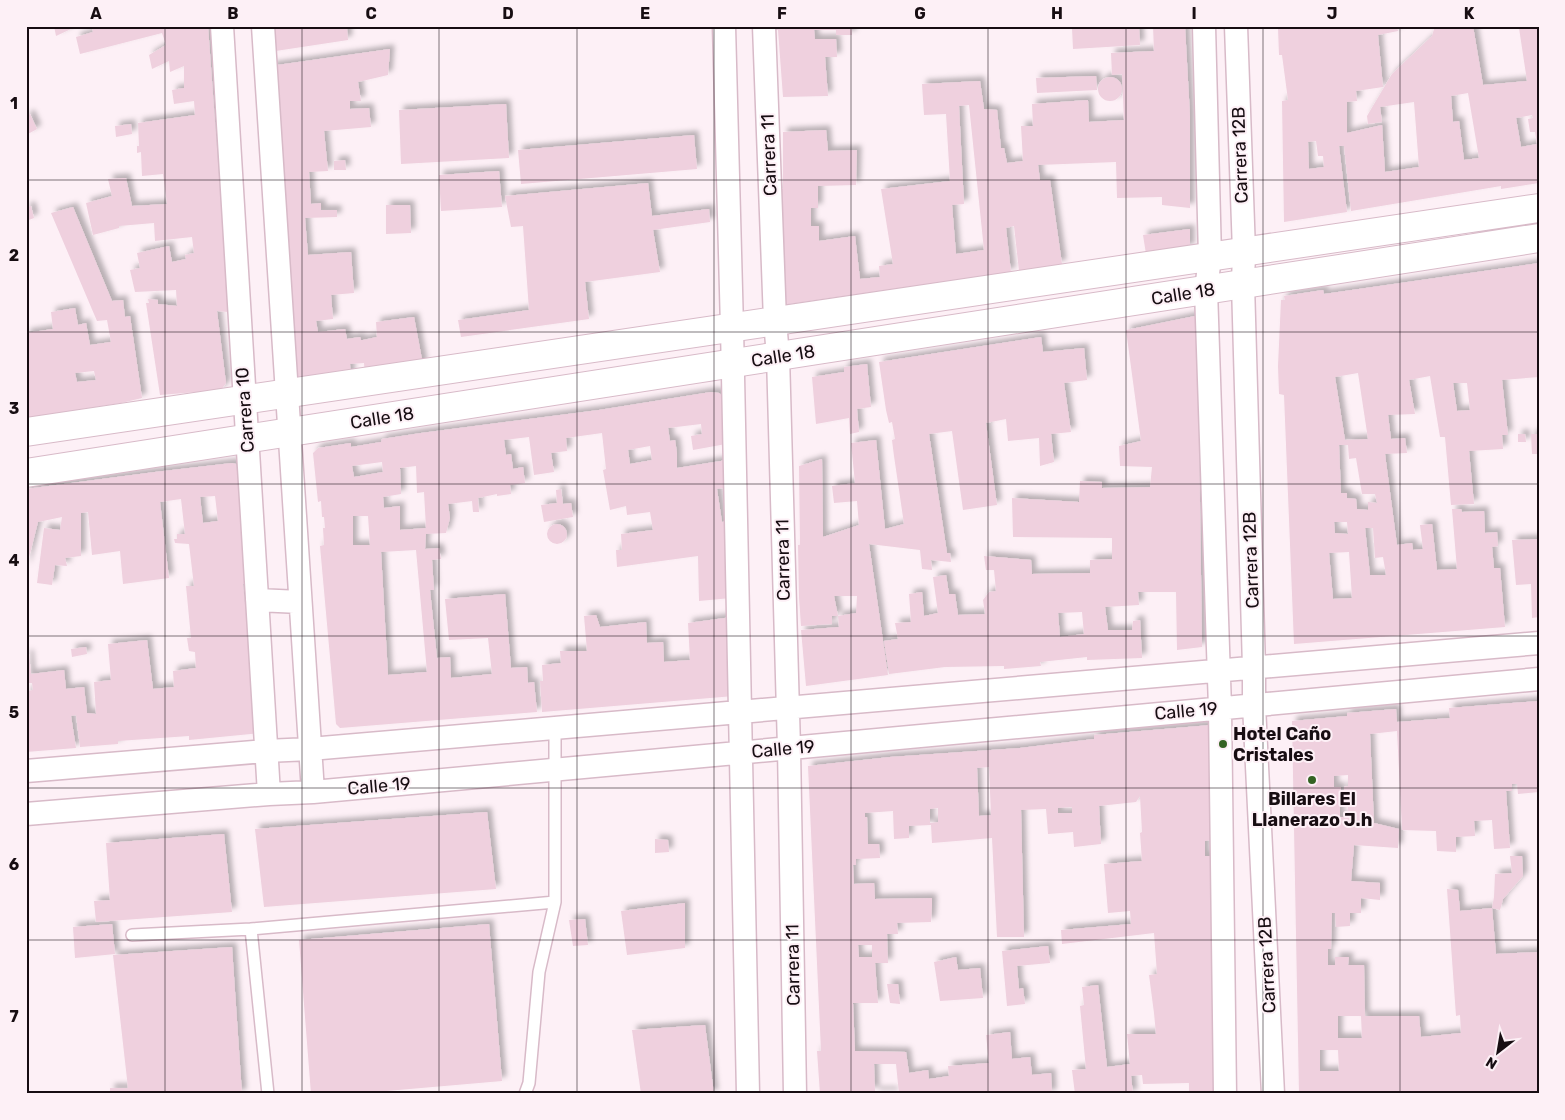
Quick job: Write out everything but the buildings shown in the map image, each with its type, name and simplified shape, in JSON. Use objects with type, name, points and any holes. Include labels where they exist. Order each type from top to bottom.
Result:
[{"type":"street","name":"Carrera 10","points":[[222,26],[269,794]]},
{"type":"street","points":[[263,26],[313,792]]},
{"type":"street","points":[[724,26],[748,1094]]},
{"type":"street","name":"Carrera 11","points":[[764,26],[775,321],[778,356],[789,748],[795,1094]]},
{"type":"street","name":"Carrera 12B","points":[[1204,26],[1210,257],[1206,290],[1220,708],[1225,1094]]},
{"type":"street","name":"Carrera 12B","points":[[1236,26],[1244,252],[1243,284],[1254,705],[1273,1094]]},
{"type":"street","name":"Calle 18","points":[[26,432],[1539,208]]},
{"type":"street","name":"Calle 18","points":[[26,473],[1539,238]]},
{"type":"street","points":[[257,600],[300,602]]},
{"type":"street","points":[[26,771],[310,749],[1539,643]]},
{"type":"street","points":[[1429,653],[1438,688]]},
{"type":"street","name":"Calle 19","points":[[26,814],[313,792],[1539,679]]},
{"type":"street","points":[[1095,682],[1103,719]]},
{"type":"lane","points":[[526,1094],[529,1083],[539,972],[555,902],[555,728]]},
{"type":"lane","points":[[132,935],[251,929],[555,902]]},
{"type":"lane","points":[[251,929],[268,1094]]},
{"type":"place","name":"Hotel Caño Cristales","points":[[1223,744]]},
{"type":"place","name":"Billares El Llanerazo J.h","points":[[1312,780]]}]
